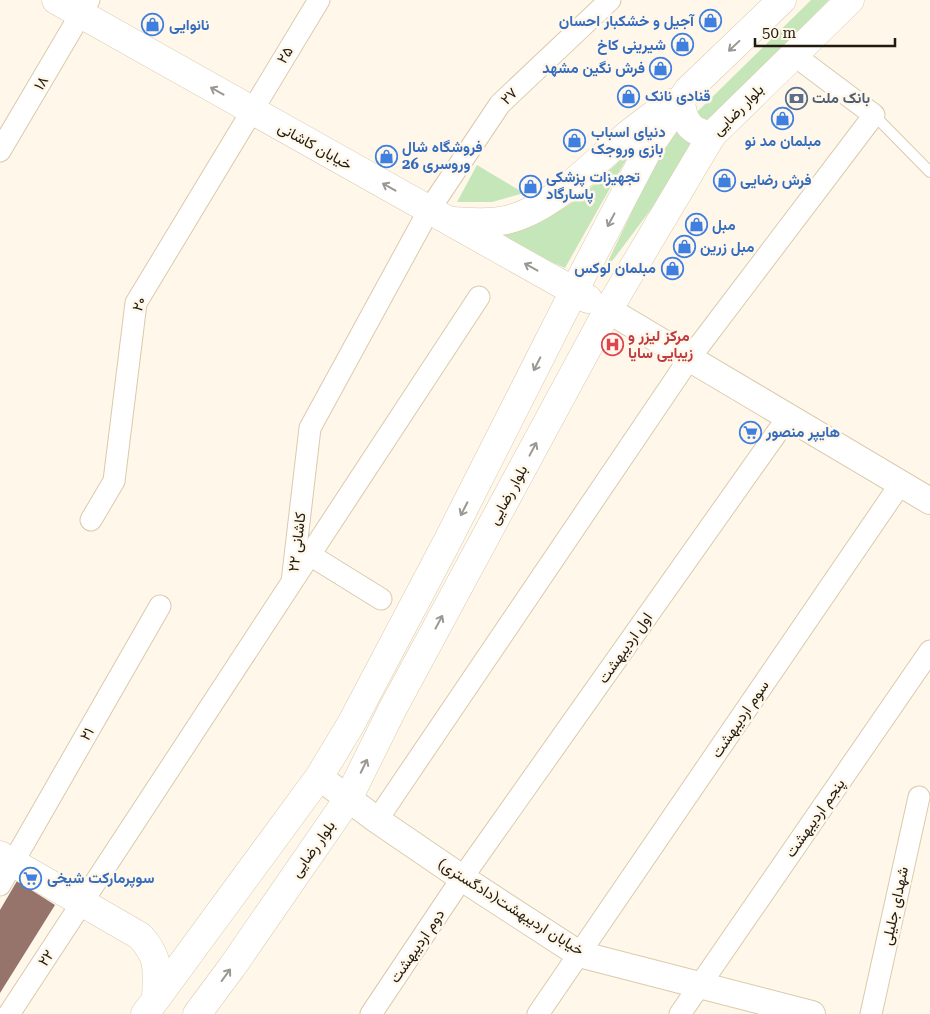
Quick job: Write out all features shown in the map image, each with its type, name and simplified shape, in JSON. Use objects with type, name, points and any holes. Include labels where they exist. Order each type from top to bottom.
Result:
[{"type":"main road","name":"خیابان کاشانی","points":[[56,0],[85,7],[252,110],[608,310]]},
{"type":"main road","name":"بلوار رضایی","points":[[197,1014],[232,967],[348,799],[392,710],[608,310],[712,135],[850,0]]},
{"type":"main road","points":[[150,1006],[319,777],[351,724],[448,540],[651,144],[684,96],[777,2]]},
{"type":"main road","points":[[439,215],[485,223],[508,219],[525,213],[562,191],[626,136],[684,96]]},
{"type":"main road","points":[[684,96],[684,117],[690,127],[697,132],[712,135]]},
{"type":"main road","points":[[4,868],[82,902],[140,936],[151,947],[157,963],[150,1006]]},
{"type":"street","name":"۲۵","points":[[252,110],[319,0]]},
{"type":"street","name":"۲۷","points":[[439,215],[500,104],[610,0]]},
{"type":"street","name":"۱۸","points":[[0,151],[85,7]]},
{"type":"street","points":[[377,820],[689,359],[874,115],[794,55]]},
{"type":"street","name":"۲۰","points":[[91,520],[114,481],[136,303],[252,110]]},
{"type":"street","name":"کاشانی ۲۲","points":[[82,902],[292,582],[310,428],[439,215]]},
{"type":"street","points":[[292,582],[479,297]]},
{"type":"street","points":[[608,310],[930,500]]},
{"type":"street","name":"اول اردیبهشت","points":[[462,878],[788,417]]},
{"type":"street","name":"سوم اردیبهشت","points":[[538,1014],[901,484]]},
{"type":"street","points":[[310,554],[381,599]]},
{"type":"street","name":"۲۱","points":[[4,868],[160,606]]},
{"type":"street","name":"پنجم اردیبهشت","points":[[680,1014],[930,651]]},
{"type":"street","name":"خیابان اردیبهشت(دادگستری)","points":[[319,777],[377,820],[462,878],[579,954],[812,1014]]},
{"type":"street","name":"شهدای جلیلی","points":[[872,1014],[919,797]]},
{"type":"street","name":"دوم اردیبهشت","points":[[371,1014],[462,878]]},
{"type":"street","name":"۲۲","points":[[9,1014],[82,902]]},
{"type":"lane","points":[[874,115],[930,172]]},
{"type":"green space","points":[[811,0],[829,0],[704,124],[695,114]]},
{"type":"green space","points":[[672,128],[684,139],[699,145],[601,276]]},
{"type":"green space","points":[[631,151],[565,268],[486,233],[529,225],[549,217],[574,201]]},
{"type":"green space","points":[[477,165],[524,193],[492,202],[457,202]]},
{"type":"building","points":[[17,881],[55,905],[0,993],[0,910]]},
{"type":"place","name":"آجیل و خشکبار احسان","points":[[710,21]]},
{"type":"place","name":"نانوایی","points":[[153,25]]},
{"type":"place","name":"شیرینی کاخ","points":[[682,45]]},
{"type":"place","name":"فرش نگین مشهد","points":[[661,68]]},
{"type":"place","name":"قنادی نانک","points":[[629,96]]},
{"type":"place","name":"بانک ملت","points":[[796,98]]},
{"type":"place","name":"مبلمان مد نو","points":[[783,118]]},
{"type":"place","name":"دنیای اسباب بازی وروجک","points":[[575,141]]},
{"type":"place","name":"فروشگاه شال وروسری 26","points":[[386,156]]},
{"type":"place","name":"فرش رضایی","points":[[724,180]]},
{"type":"place","name":"تجهیزات پزشکی پاسارگاد","points":[[530,186]]},
{"type":"place","name":"مبل","points":[[696,225]]},
{"type":"place","name":"مبل زرین","points":[[684,247]]},
{"type":"place","name":"مبلمان لوکس","points":[[672,268]]},
{"type":"place","name":"مرکز لیزر و زیبایی سایا","points":[[612,345]]},
{"type":"place","name":"هایپر منصور","points":[[750,432]]},
{"type":"place","name":"سوپرمارکت شیخی","points":[[31,878]]}]
